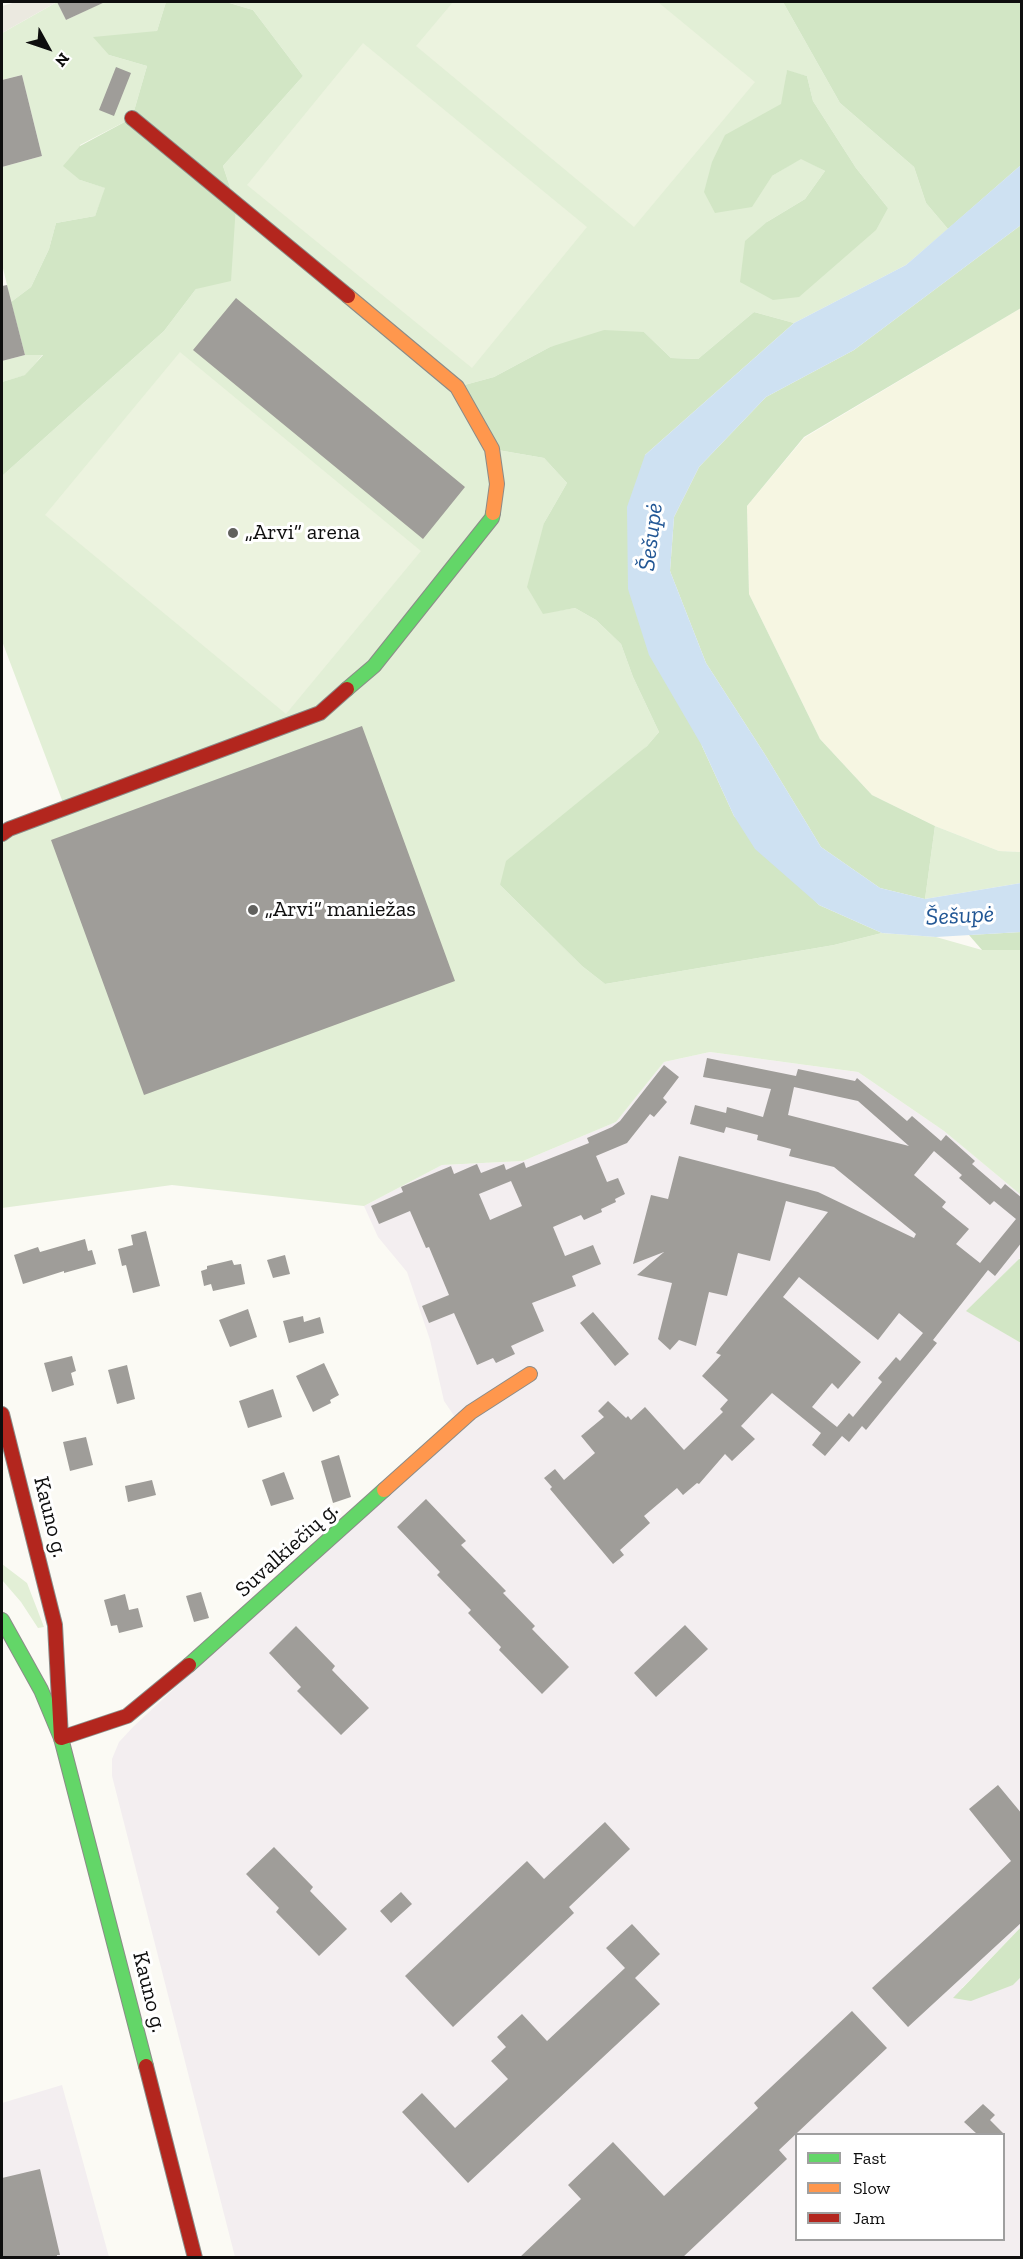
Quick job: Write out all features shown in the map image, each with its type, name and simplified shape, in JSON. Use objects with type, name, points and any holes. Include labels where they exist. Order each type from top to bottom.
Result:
[{"type":"street","points":[[2,834],[9,829],[320,713],[374,666],[492,518],[496,484],[492,449],[457,387],[132,118]]},
{"type":"street","name":"Suvalkiečių g.","points":[[61,1738],[111,1723],[126,1716],[175,1678],[471,1412],[530,1374]]},
{"type":"street","name":"Kauno g.","points":[[2,1414],[55,1625],[61,1738]]},
{"type":"street","name":"Kauno g.","points":[[2,1620],[41,1690],[61,1738],[195,2258]]},
{"type":"shaded area","points":[[16,2],[57,2],[2,33],[2,6]]},
{"type":"shaded area","points":[[710,1052],[858,1072],[944,1131],[1021,1195],[1021,1257],[967,1311],[1021,1343],[1021,1927],[962,1988],[1013,1985],[1021,1977],[1021,2257],[235,2257],[112,1776],[112,1759],[119,1742],[134,1726],[459,1423],[444,1401],[430,1340],[407,1272],[378,1237],[364,1206],[442,1165],[523,1161],[616,1122],[664,1062]]},
{"type":"shaded area","points":[[62,2085],[109,2257],[2,2258],[2,2103]]},
{"type":"green space","points":[[57,2],[66,20],[104,2],[166,2],[157,31],[109,55],[147,66],[132,118],[80,145],[80,180],[106,188],[95,216],[56,223],[49,249],[31,287],[11,302],[2,264],[2,167],[42,156],[22,75],[2,80],[2,33]]},
{"type":"green space","points":[[166,2],[226,2],[253,10],[303,76],[223,166],[236,205],[231,281],[196,289],[164,331],[2,476],[2,382],[25,375],[43,355],[25,355],[11,302],[31,287],[49,249],[56,223],[95,216],[105,188],[80,180],[63,166],[80,146],[132,118],[147,66],[109,55],[93,37],[157,31]]},
{"type":"green space","points":[[226,2],[783,2],[840,103],[914,167],[926,203],[948,229],[906,265],[794,323],[754,312],[698,359],[671,358],[644,332],[550,347],[494,377],[457,387],[492,449],[544,458],[567,483],[544,523],[543,613],[575,608],[596,620],[621,644],[633,677],[659,732],[500,885],[582,966],[605,984],[834,945],[882,933],[936,937],[982,950],[1021,950],[1021,1195],[944,1131],[858,1072],[710,1052],[664,1062],[616,1122],[523,1161],[442,1165],[364,1206],[172,1185],[2,1208],[2,834],[65,808],[2,641],[2,476],[164,331],[196,289],[236,205],[223,166],[303,76],[253,10]],"holes":[[[787,71],[807,76],[813,101],[856,168],[888,208],[767,222],[805,199],[825,171],[801,158],[772,176]]]},
{"type":"green space","points":[[453,2],[658,2],[755,82],[634,227],[416,46]]},
{"type":"green space","points":[[783,2],[1021,2],[1021,165],[948,229],[926,203],[914,167],[840,103]]},
{"type":"green space","points":[[363,43],[587,227],[472,368],[247,185]]},
{"type":"green space","points":[[787,70],[807,76],[813,101],[856,168],[888,208],[876,230],[799,297],[773,300],[740,282],[745,241],[767,222],[805,199],[825,171],[801,159],[772,176],[752,207],[715,213],[704,192],[712,162],[725,135],[781,104]]},
{"type":"green space","points":[[1021,225],[1021,308],[804,437],[747,506],[749,594],[820,739],[872,795],[935,826],[925,899],[880,888],[821,847],[706,663],[670,571],[674,517],[699,467],[766,397],[854,350]]},
{"type":"green space","points":[[1021,308],[1021,852],[999,851],[935,826],[872,795],[820,739],[749,594],[747,506],[804,438]]},
{"type":"green space","points":[[754,312],[794,323],[645,455],[702,746],[734,816],[819,905],[882,933],[834,945],[605,984],[582,966],[500,885],[506,861],[647,746],[659,732],[633,677],[621,644],[596,620],[575,608],[543,614],[527,587],[544,523],[567,483],[544,458],[492,449],[457,387],[494,377],[550,347],[604,330],[644,332],[671,358],[698,359]]},
{"type":"green space","name":"„Arvi“ arena","points":[[180,352],[421,551],[286,714],[45,515]]},
{"type":"green space","points":[[43,354],[26,375],[2,382],[2,361],[25,355]]},
{"type":"green space","points":[[935,826],[999,851],[1021,852],[1021,883],[925,899]]},
{"type":"green space","points":[[1021,932],[1021,950],[982,950],[969,935]]},
{"type":"green space","points":[[1021,1259],[1021,1343],[966,1311]]},
{"type":"green space","points":[[2,1564],[27,1583],[44,1627],[38,1628],[21,1602],[2,1580]]},
{"type":"green space","points":[[1021,1927],[1021,1977],[1013,1985],[971,2001],[953,1998]]},
{"type":"water","name":"Šešupė","points":[[1021,165],[1021,225],[854,350],[766,397],[699,467],[674,517],[670,571],[706,663],[821,847],[880,888],[925,899],[1021,883],[1021,932],[936,937],[882,933],[819,905],[755,849],[734,816],[702,746],[649,655],[628,589],[627,507],[645,455],[794,323],[906,265]]},
{"type":"building","points":[[57,2],[105,2],[66,20]]},
{"type":"building","points":[[116,67],[131,73],[114,116],[99,110]]},
{"type":"building","points":[[22,75],[42,156],[2,167],[2,80]]},
{"type":"building","points":[[7,285],[25,355],[2,361],[2,286]]},
{"type":"building","points":[[236,298],[465,487],[423,539],[193,350]]},
{"type":"building","name":"„Arvi“ maniežas","points":[[362,726],[455,981],[144,1095],[51,840]]},
{"type":"building","points":[[707,1058],[796,1076],[798,1069],[855,1081],[857,1078],[907,1121],[912,1116],[941,1141],[946,1135],[975,1161],[972,1164],[1001,1189],[1005,1184],[1022,1198],[1022,1242],[995,1276],[988,1270],[933,1340],[937,1343],[866,1430],[862,1426],[849,1442],[842,1436],[825,1456],[812,1445],[821,1433],[772,1393],[741,1426],[755,1439],[732,1461],[725,1454],[699,1484],[697,1483],[683,1495],[677,1488],[644,1516],[650,1523],[620,1550],[624,1555],[613,1564],[550,1489],[552,1487],[544,1478],[555,1469],[564,1480],[595,1453],[581,1436],[604,1417],[598,1411],[608,1401],[631,1420],[645,1407],[684,1450],[723,1412],[720,1409],[728,1400],[702,1376],[721,1355],[716,1353],[828,1212],[786,1201],[770,1261],[738,1253],[727,1296],[709,1292],[696,1346],[679,1340],[670,1350],[658,1339],[672,1283],[637,1275],[664,1252],[633,1264],[651,1195],[668,1199],[679,1156],[818,1192],[914,1238],[916,1234],[834,1167],[789,1156],[791,1149],[757,1140],[758,1135],[726,1127],[724,1133],[690,1124],[695,1105],[726,1113],[727,1107],[763,1117],[771,1089],[703,1077]],"holes":[[[794,1087],[858,1101],[909,1146],[788,1115]],[[934,1151],[962,1175],[959,1178],[990,1205],[994,1201],[1016,1219],[980,1263],[956,1244],[969,1229],[942,1207],[946,1202],[914,1175]],[[799,1277],[878,1340],[899,1313],[923,1333],[900,1361],[896,1357],[878,1378],[882,1382],[853,1417],[849,1413],[837,1427],[812,1407],[832,1383],[838,1389],[861,1362],[783,1297]]]},
{"type":"building","points":[[664,1065],[679,1077],[663,1098],[667,1102],[654,1117],[650,1114],[627,1143],[596,1156],[607,1182],[618,1178],[625,1194],[615,1199],[616,1202],[601,1209],[602,1212],[584,1220],[581,1215],[553,1227],[565,1256],[593,1245],[601,1264],[572,1276],[576,1286],[532,1303],[544,1331],[511,1346],[515,1354],[496,1363],[493,1358],[477,1365],[454,1313],[429,1323],[422,1306],[449,1295],[429,1247],[426,1248],[410,1211],[379,1224],[371,1206],[403,1192],[401,1187],[451,1166],[454,1174],[477,1164],[481,1173],[504,1164],[506,1170],[524,1162],[526,1168],[589,1143],[587,1138],[620,1121]],"holes":[[[511,1181],[522,1206],[490,1220],[479,1194]]]},
{"type":"building","points":[[146,1231],[160,1286],[133,1293],[126,1265],[122,1266],[118,1249],[133,1245],[131,1235]]},
{"type":"building","points":[[85,1239],[88,1251],[92,1250],[96,1264],[23,1284],[14,1255],[38,1247],[40,1252]]},
{"type":"building","points":[[285,1255],[290,1274],[273,1278],[267,1260]]},
{"type":"building","points":[[232,1260],[234,1265],[241,1264],[245,1284],[213,1291],[211,1284],[204,1286],[201,1271],[207,1269],[207,1266]]},
{"type":"building","points":[[248,1309],[257,1337],[230,1347],[219,1320]]},
{"type":"building","points":[[593,1312],[629,1354],[615,1366],[580,1323]]},
{"type":"building","points":[[303,1316],[304,1322],[320,1317],[324,1333],[289,1343],[283,1321]]},
{"type":"building","points":[[72,1356],[76,1371],[71,1373],[74,1385],[52,1392],[44,1363]]},
{"type":"building","points":[[324,1363],[339,1395],[330,1400],[331,1403],[313,1412],[296,1376]]},
{"type":"building","points":[[127,1365],[135,1399],[117,1404],[108,1370]]},
{"type":"building","points":[[273,1389],[282,1417],[248,1428],[239,1401]]},
{"type":"building","points":[[86,1437],[93,1465],[70,1471],[63,1442]]},
{"type":"building","points":[[339,1455],[351,1497],[333,1503],[321,1461]]},
{"type":"building","points":[[284,1472],[294,1499],[271,1506],[262,1480]]},
{"type":"building","points":[[152,1480],[156,1495],[128,1502],[125,1486]]},
{"type":"building","points":[[426,1499],[466,1541],[461,1545],[506,1591],[503,1593],[535,1626],[532,1629],[569,1667],[542,1694],[499,1650],[501,1647],[468,1613],[471,1610],[437,1575],[440,1572],[397,1527]]},
{"type":"building","points":[[201,1592],[209,1618],[194,1622],[186,1596]]},
{"type":"building","points":[[125,1594],[129,1610],[138,1608],[143,1627],[119,1633],[117,1625],[111,1626],[104,1600]]},
{"type":"building","points":[[685,1625],[708,1649],[656,1697],[634,1673]]},
{"type":"building","points":[[296,1626],[335,1666],[332,1670],[369,1708],[341,1735],[297,1691],[301,1687],[269,1653]]},
{"type":"building","points":[[998,1785],[1022,1814],[1022,1922],[908,2027],[872,1988],[1011,1861],[969,1809]]},
{"type":"building","points":[[605,1822],[630,1849],[569,1907],[574,1913],[453,2027],[405,1976],[527,1861],[544,1879]]},
{"type":"building","points":[[274,1847],[313,1887],[310,1891],[347,1929],[319,1956],[276,1912],[279,1908],[246,1874]]},
{"type":"building","points":[[401,1892],[412,1904],[391,1923],[380,1911]]},
{"type":"building","points":[[632,1924],[660,1954],[635,1978],[660,2004],[468,2183],[402,2112],[422,2093],[455,2128],[508,2079],[491,2061],[506,2047],[497,2037],[522,2014],[547,2041],[625,1968],[606,1948]]},
{"type":"building","points":[[852,2011],[887,2048],[795,2133],[779,2150],[787,2159],[682,2258],[519,2258],[581,2199],[568,2185],[613,2142],[664,2196],[758,2108],[754,2103]]},
{"type":"building","points":[[983,2104],[995,2115],[990,2120],[1003,2133],[976,2133],[964,2122]]},
{"type":"building","points":[[40,2169],[60,2255],[57,2255],[57,2258],[2,2258],[2,2178]]},
{"type":"traffic: fast","points":[[347,689],[374,666],[492,518],[493,513]]},
{"type":"traffic: fast","points":[[189,1665],[384,1490]]},
{"type":"traffic: fast","points":[[2,1620],[41,1690],[61,1738],[146,2066]]},
{"type":"traffic: slow","points":[[348,296],[457,387],[492,449],[497,484],[493,513]]},
{"type":"traffic: slow","points":[[384,1490],[471,1412],[530,1374]]},
{"type":"traffic: jam","points":[[132,118],[348,296]]},
{"type":"traffic: jam","points":[[2,834],[9,829],[320,713],[347,689]]},
{"type":"traffic: jam","points":[[2,1414],[55,1625],[61,1738],[127,1716],[189,1665]]},
{"type":"traffic: jam","points":[[146,2066],[195,2258]]},
{"type":"place","name":"„Arvi“ arena","points":[[233,533]]},
{"type":"place","name":"„Arvi“ maniežas","points":[[253,910]]}]
